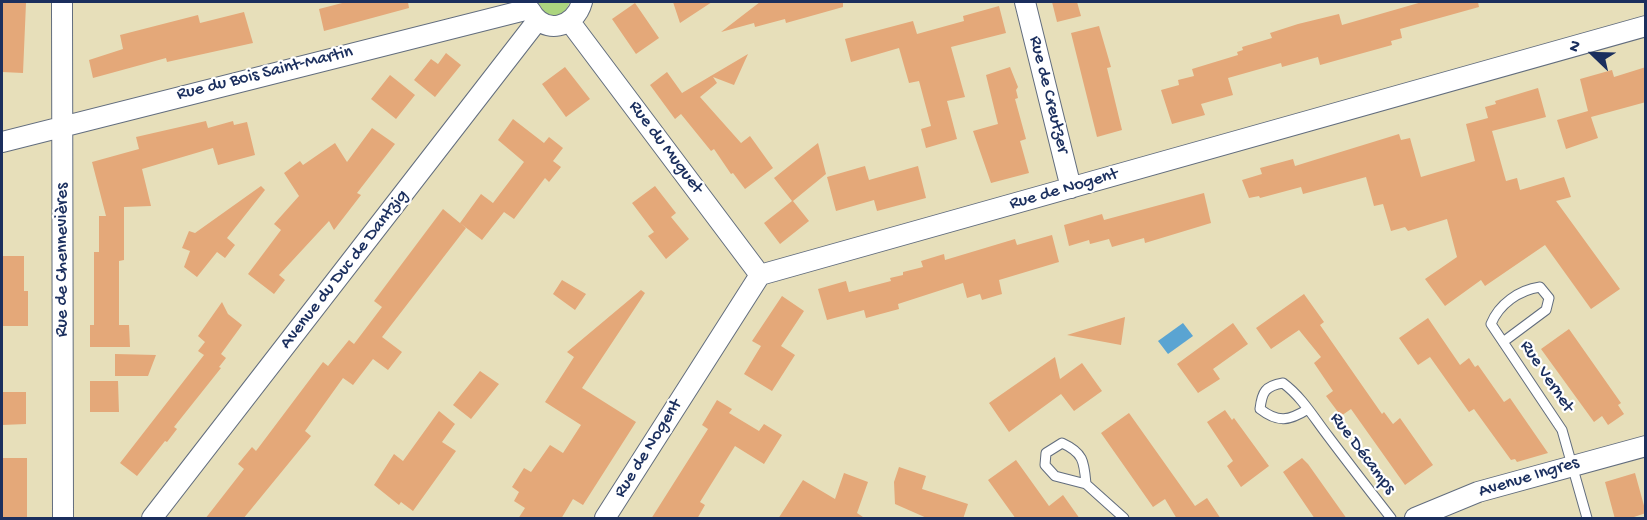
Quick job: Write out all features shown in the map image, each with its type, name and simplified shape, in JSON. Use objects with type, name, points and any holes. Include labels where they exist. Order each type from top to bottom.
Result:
[{"type":"street","name":"Rue de Chennevières","points":[[62,2],[63,519]]},
{"type":"street","points":[[570,22],[580,10],[582,2]]},
{"type":"street","name":"Rue de Creutzer","points":[[1025,2],[1071,188]]},
{"type":"street","name":"Rue du Bois Saint-Martin","points":[[2,142],[532,10],[552,26],[570,22]]},
{"type":"street","name":"Avenue du Duc de Dantzig","points":[[152,519],[532,10]]},
{"type":"street","name":"Rue du Muguet","points":[[570,22],[760,274]]},
{"type":"street","name":"Rue de Nogent","points":[[605,519],[760,274],[1646,26]]},
{"type":"street","name":"Avenue Ingres","points":[[1415,519],[1478,492],[1570,464],[1646,446]]},
{"type":"lane","name":"Rue Vernet","points":[[1503,342],[1546,310],[1549,298],[1540,287],[1526,289],[1496,311],[1491,324],[1503,342],[1562,430],[1587,519]]},
{"type":"lane","name":"Rue Décamps","points":[[1308,410],[1291,419],[1278,420],[1260,409],[1261,394],[1270,385],[1283,384],[1295,392],[1390,519]]},
{"type":"lane","points":[[1086,484],[1084,463],[1076,449],[1062,443],[1046,453],[1046,465],[1055,476],[1086,484],[1124,519]]},
{"type":"green space","points":[[538,2],[570,2],[564,13],[555,16],[545,13]]},
{"type":"water","points":[[1183,323],[1193,336],[1168,354],[1158,341]]},
{"type":"building","points":[[2,2],[26,3],[23,73],[2,72]]},
{"type":"building","points":[[346,2],[408,2],[409,8],[324,31],[319,9]]},
{"type":"building","points":[[673,2],[712,2],[680,23]]},
{"type":"building","points":[[760,2],[843,2],[843,7],[786,23],[785,19],[755,27],[754,23],[721,32]]},
{"type":"building","points":[[1052,2],[1077,2],[1081,16],[1057,22]]},
{"type":"building","points":[[1422,2],[1478,2],[1479,7],[1400,29],[1402,38],[1391,41],[1392,45],[1320,65],[1318,57],[1282,67],[1281,63],[1228,78],[1233,95],[1201,104],[1205,115],[1172,124],[1161,90],[1179,85],[1178,80],[1194,76],[1192,69],[1238,55],[1237,52],[1243,50],[1242,47],[1272,38],[1270,33],[1298,24],[1339,14],[1342,25]]},
{"type":"building","points":[[635,3],[659,38],[636,54],[612,19]]},
{"type":"building","points":[[999,6],[1006,33],[951,47],[965,97],[947,101],[957,139],[926,148],[921,129],[931,126],[919,81],[909,83],[899,48],[851,62],[845,39],[913,21],[917,34],[964,21],[963,16]]},
{"type":"building","points":[[244,12],[253,43],[167,62],[166,58],[93,78],[89,60],[123,49],[120,35],[198,15],[200,23]]},
{"type":"building","points":[[1099,26],[1111,67],[1107,68],[1122,130],[1097,137],[1071,33]]},
{"type":"building","points":[[446,53],[461,65],[435,97],[414,80],[431,59],[438,64]]},
{"type":"building","points":[[748,54],[734,85],[713,77],[717,83],[700,97],[741,143],[750,136],[773,168],[745,189],[733,173],[731,174],[714,149],[711,151],[681,114],[675,119],[650,85],[667,72],[682,93]]},
{"type":"building","points":[[565,67],[590,99],[566,117],[542,84]]},
{"type":"building","points":[[1010,67],[1018,87],[1016,90],[1018,98],[1015,99],[1026,139],[1020,141],[1029,173],[991,183],[973,131],[998,124],[986,75]]},
{"type":"building","points":[[1646,67],[1646,102],[1591,117],[1598,138],[1566,149],[1557,120],[1588,111],[1580,79],[1612,70],[1614,77]]},
{"type":"building","points":[[390,75],[415,95],[396,119],[371,99]]},
{"type":"building","points":[[1538,88],[1546,117],[1492,131],[1506,181],[1517,178],[1520,190],[1564,177],[1571,197],[1556,201],[1620,289],[1591,309],[1545,245],[1485,286],[1481,280],[1445,306],[1425,279],[1457,257],[1447,219],[1408,231],[1405,227],[1391,231],[1383,204],[1374,206],[1366,177],[1303,194],[1301,187],[1260,198],[1259,196],[1249,198],[1242,180],[1262,174],[1260,168],[1293,159],[1295,166],[1399,134],[1401,140],[1410,138],[1421,177],[1475,161],[1466,124],[1488,118],[1485,107],[1496,104],[1495,101]]},
{"type":"building","points":[[513,119],[544,143],[549,137],[563,148],[553,161],[561,167],[549,182],[545,178],[514,219],[504,212],[482,240],[460,223],[481,194],[493,203],[524,162],[498,140]]},
{"type":"building","points":[[206,121],[208,128],[233,121],[234,125],[247,122],[255,155],[218,165],[213,148],[142,169],[151,206],[124,207],[124,260],[119,261],[119,325],[129,325],[130,347],[90,347],[90,325],[94,325],[94,252],[99,252],[99,216],[106,216],[92,162],[139,149],[136,137]]},
{"type":"building","points":[[372,128],[395,144],[357,193],[361,195],[334,230],[329,221],[279,275],[285,280],[274,294],[248,274],[281,230],[274,224],[299,196],[284,173],[300,161],[303,165],[335,143],[347,162]]},
{"type":"building","points":[[818,143],[826,174],[793,201],[809,221],[780,244],[764,223],[792,201],[774,178]]},
{"type":"building","points":[[865,166],[869,180],[918,166],[926,198],[877,211],[874,200],[836,211],[827,177]]},
{"type":"building","points":[[261,186],[265,190],[227,238],[235,245],[225,258],[217,252],[197,277],[184,267],[190,251],[182,248],[189,231],[195,233]]},
{"type":"building","points":[[655,186],[676,213],[671,217],[689,239],[666,259],[648,236],[654,232],[632,203]]},
{"type":"building","points":[[1204,193],[1211,223],[1145,243],[1144,238],[1112,247],[1109,239],[1090,244],[1089,240],[1069,246],[1064,225],[1102,214],[1104,220]]},
{"type":"building","points":[[443,209],[466,228],[382,337],[402,352],[388,370],[373,359],[353,385],[343,378],[305,431],[311,436],[243,519],[205,519],[244,469],[238,464],[252,447],[256,451],[323,362],[328,366],[349,340],[354,344],[382,307],[374,301]]},
{"type":"building","points":[[1052,235],[1059,262],[999,280],[1002,294],[982,300],[980,294],[967,298],[963,283],[898,304],[899,309],[866,318],[864,310],[827,320],[818,289],[846,281],[849,292],[891,281],[890,278],[903,275],[903,272],[923,267],[921,261],[944,254],[945,260],[1015,239],[1017,245]]},
{"type":"building","points":[[2,256],[24,256],[24,291],[28,291],[28,326],[2,326]]},
{"type":"building","points":[[562,280],[586,294],[575,310],[553,294]]},
{"type":"building","points":[[641,290],[645,293],[582,388],[636,422],[583,505],[573,499],[561,519],[518,519],[525,508],[514,501],[519,492],[512,487],[524,468],[531,472],[550,445],[563,453],[581,425],[545,402],[574,357],[567,352]]},
{"type":"building","points":[[1304,294],[1324,322],[1320,325],[1382,414],[1384,412],[1393,424],[1400,418],[1433,465],[1405,485],[1351,409],[1341,416],[1326,396],[1333,391],[1314,363],[1321,357],[1299,330],[1271,349],[1256,328]]},
{"type":"building","points":[[782,296],[804,311],[781,346],[795,355],[772,391],[744,374],[761,346],[752,341]]},
{"type":"building","points":[[222,302],[228,314],[242,325],[221,354],[226,358],[219,367],[221,368],[174,427],[177,429],[137,476],[120,463],[204,355],[198,351],[205,342],[198,336]]},
{"type":"building","points":[[1125,317],[1121,345],[1067,335]]},
{"type":"building","points":[[1428,318],[1460,365],[1469,358],[1475,367],[1478,365],[1504,402],[1510,398],[1548,453],[1517,462],[1515,459],[1511,460],[1474,409],[1469,412],[1430,357],[1418,365],[1399,338]]},
{"type":"building","points":[[1233,323],[1248,344],[1213,369],[1220,379],[1198,393],[1177,364]]},
{"type":"building","points":[[1569,329],[1621,403],[1618,405],[1624,414],[1608,425],[1602,416],[1594,422],[1541,349]]},
{"type":"building","points":[[115,354],[156,355],[148,376],[115,376]]},
{"type":"building","points":[[1055,357],[1060,379],[1082,363],[1102,391],[1074,411],[1061,394],[1009,432],[989,403]]},
{"type":"building","points":[[480,371],[499,384],[471,419],[453,405]]},
{"type":"building","points":[[90,381],[118,381],[119,412],[90,412]]},
{"type":"building","points":[[2,392],[26,392],[26,424],[2,425]]},
{"type":"building","points":[[717,400],[732,409],[729,413],[759,431],[764,424],[782,435],[764,464],[735,446],[700,502],[705,505],[697,519],[651,519],[708,429],[702,425]]},
{"type":"building","points":[[1225,410],[1232,420],[1234,418],[1269,466],[1241,487],[1227,466],[1233,461],[1207,422]]},
{"type":"building","points":[[439,411],[455,424],[442,442],[456,451],[413,511],[401,502],[399,505],[374,485],[394,454],[403,461]]},
{"type":"building","points":[[1129,413],[1195,506],[1207,498],[1221,519],[1177,519],[1165,499],[1153,507],[1101,433]]},
{"type":"building","points":[[2,458],[27,458],[27,519],[2,519]]},
{"type":"building","points":[[1302,458],[1347,519],[1315,519],[1283,472]]},
{"type":"building","points":[[1016,460],[1049,506],[1063,495],[1080,519],[1016,519],[988,480]]},
{"type":"building","points":[[899,467],[926,476],[922,489],[968,504],[963,519],[929,519],[895,504],[894,482]]},
{"type":"building","points":[[844,473],[868,482],[857,513],[866,519],[778,519],[803,480],[835,499]]},
{"type":"building","points":[[1635,473],[1646,513],[1628,519],[1615,519],[1605,482]]}]
